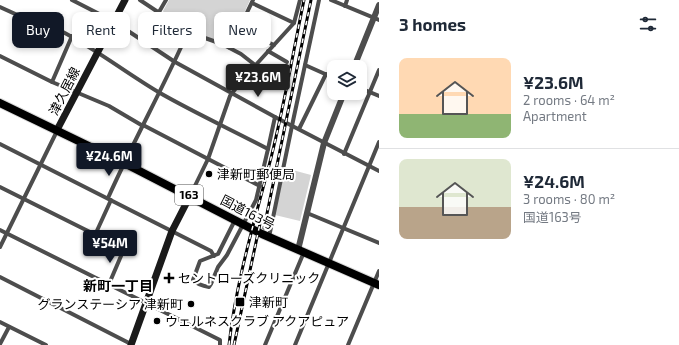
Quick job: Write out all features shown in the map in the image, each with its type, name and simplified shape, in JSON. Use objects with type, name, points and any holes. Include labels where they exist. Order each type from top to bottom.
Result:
[{"type":"highway","name":"国道163号","points":[[0,103],[124,163],[269,237],[376,284]]},
{"type":"main road","name":"津久居線","points":[[118,12],[125,0]]},
{"type":"main road","name":"津久居線","points":[[57,130],[99,48]]},
{"type":"main road","points":[[131,344],[172,231],[190,196]]},
{"type":"street","points":[[72,0],[95,12]]},
{"type":"street","points":[[140,0],[160,12],[166,0]]},
{"type":"street","points":[[190,196],[208,159],[230,96],[255,65],[294,23],[300,0]]},
{"type":"street","points":[[269,237],[319,0]]},
{"type":"street","points":[[331,0],[376,19]]},
{"type":"street","points":[[345,6],[347,0]]},
{"type":"street","points":[[248,12],[253,1],[294,23]]},
{"type":"street","points":[[357,60],[376,19],[379,5]]},
{"type":"street","points":[[0,7],[57,33],[61,31],[72,36],[52,82]]},
{"type":"street","points":[[130,32],[175,62],[344,154],[379,171]]},
{"type":"street","points":[[92,48],[159,92],[268,149]]},
{"type":"street","points":[[95,235],[124,163],[181,48]]},
{"type":"street","points":[[230,48],[241,54],[255,65]]},
{"type":"street","points":[[268,51],[287,62]]},
{"type":"street","points":[[0,56],[52,82],[109,106],[143,126],[260,186]]},
{"type":"street","points":[[299,129],[326,74],[305,65]]},
{"type":"street","points":[[344,154],[379,70]]},
{"type":"street","points":[[367,92],[379,96]]},
{"type":"street","points":[[265,345],[301,251],[307,213],[324,143],[341,100]]},
{"type":"street","points":[[235,220],[218,254],[200,261],[193,280],[195,282],[209,287],[218,267],[227,255],[256,200],[275,117]]},
{"type":"street","points":[[0,247],[56,136],[57,130]]},
{"type":"street","points":[[295,345],[379,142]]},
{"type":"street","points":[[0,144],[211,251],[214,256]]},
{"type":"street","points":[[0,187],[124,249],[109,284]]},
{"type":"street","points":[[307,213],[379,243]]},
{"type":"street","points":[[0,230],[220,340],[220,345]]},
{"type":"street","points":[[348,345],[376,284],[379,271]]},
{"type":"street","points":[[0,277],[131,344]]},
{"type":"street","points":[[0,322],[46,345]]},
{"type":"street","points":[[0,344],[9,326]]},
{"type":"shaded area","points":[[169,0],[250,0],[245,12],[214,12],[214,40],[206,37],[206,12],[163,11]]},
{"type":"shaded area","points":[[285,168],[311,175],[300,221],[275,215]]},
{"type":"railway","points":[[229,345],[241,274],[276,138],[304,0]]},
{"type":"railway","points":[[264,228],[311,0]]},
{"type":"railway","points":[[234,345],[261,219]]},
{"type":"place","name":"津新町郵便局","points":[[209,174]]},
{"type":"place","name":"セントローズクリニック","points":[[169,278]]},
{"type":"place","name":"津新町","points":[[240,302]]},
{"type":"place","name":"グランステーシア 津新町","points":[[191,304]]},
{"type":"place","name":"ウェルネスクラブ アクアピュア","points":[[157,321]]},
{"type":"district","name":"新町一丁目","points":[[118,286]]}]
